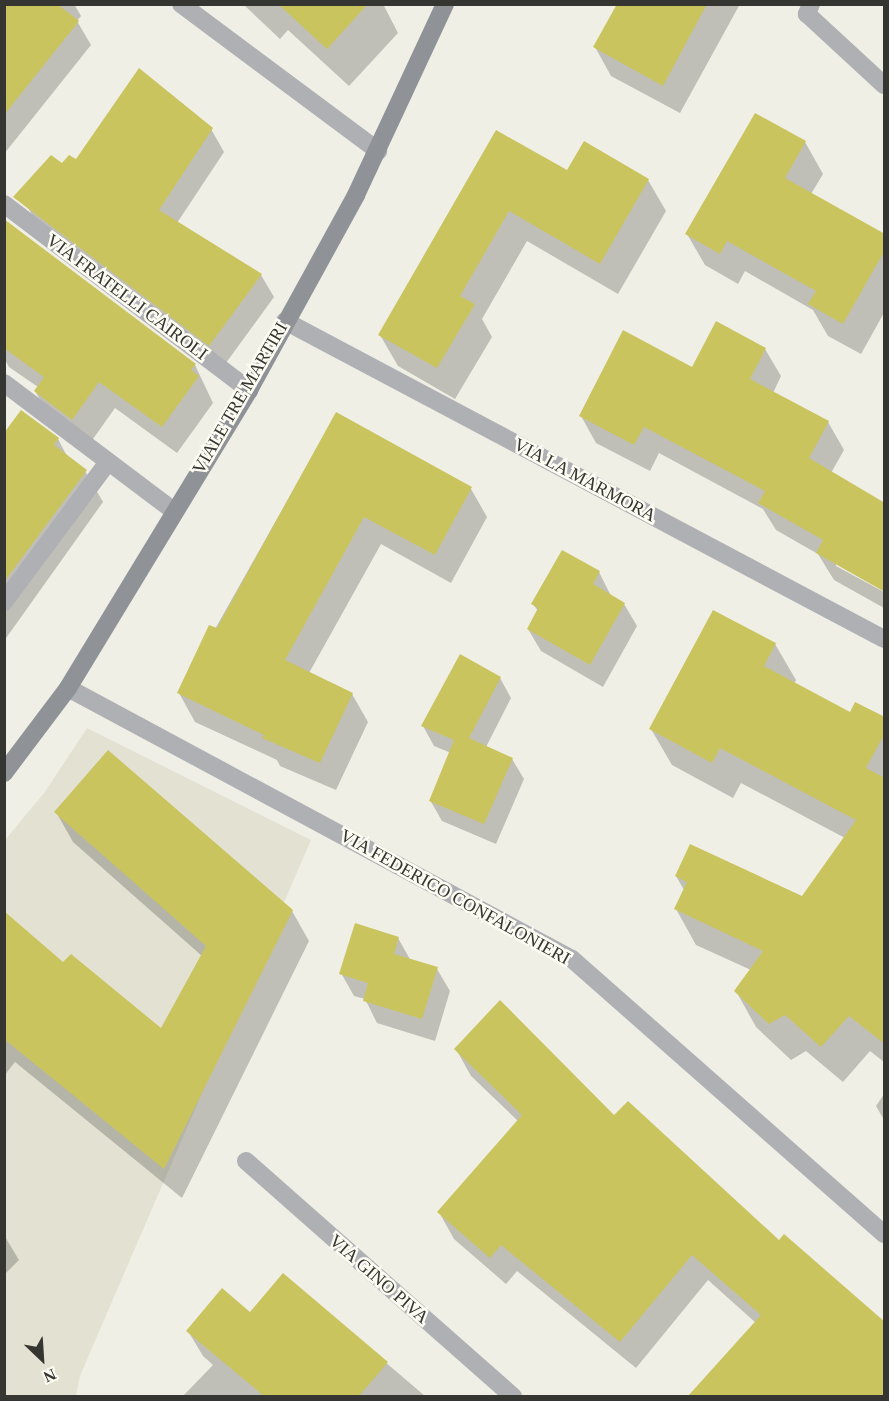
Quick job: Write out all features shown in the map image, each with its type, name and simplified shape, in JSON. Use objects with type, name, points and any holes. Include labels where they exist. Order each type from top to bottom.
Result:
[{"type":"main road","name":"VIALE TRE MARTIRI","points":[[4,773],[68,688],[249,390],[378,151],[445,4]]},
{"type":"street","points":[[181,4],[378,151]]},
{"type":"street","points":[[811,4],[807,14],[885,85]]},
{"type":"street","name":"VIA FRATELLI CAIROLI","points":[[4,204],[249,390]]},
{"type":"street","name":"VIA LA MARMORA","points":[[285,321],[885,639]]},
{"type":"street","points":[[4,383],[174,511]]},
{"type":"street","points":[[4,602],[108,462]]},
{"type":"street","name":"VIA FEDERICO CONFALONIERI","points":[[68,688],[572,959],[885,1234]]},
{"type":"street","name":"VIA GINO PIVA","points":[[246,1161],[513,1396]]},
{"type":"shaded area","points":[[87,728],[311,840],[80,1376],[76,1396],[5,1396],[5,840],[44,793]]},
{"type":"building","points":[[4,4],[57,4],[79,21],[4,115]]},
{"type":"building","points":[[278,4],[368,4],[327,49]]},
{"type":"building","points":[[617,4],[707,4],[663,86],[593,47]]},
{"type":"building","points":[[139,68],[213,128],[159,210],[262,274],[209,346],[13,197],[51,155],[62,163],[69,155],[76,159]]},
{"type":"building","points":[[755,113],[806,141],[785,178],[885,234],[885,250],[843,324],[808,304],[816,291],[727,241],[720,254],[685,234]]},
{"type":"building","points":[[496,130],[567,170],[584,141],[649,179],[600,264],[509,211],[460,296],[475,304],[437,368],[378,335]]},
{"type":"building","points":[[4,219],[196,364],[191,370],[199,376],[162,427],[99,382],[72,420],[34,391],[44,377],[4,348]]},
{"type":"building","points":[[716,321],[766,348],[750,379],[829,421],[809,458],[885,503],[885,592],[816,553],[823,540],[758,503],[765,491],[644,427],[634,445],[579,416],[623,330],[692,367]]},
{"type":"building","points":[[21,410],[59,438],[54,445],[87,470],[4,582],[4,433]]},
{"type":"building","points":[[336,412],[472,487],[435,555],[364,517],[285,660],[353,693],[320,763],[262,738],[264,735],[177,693],[209,625],[217,628]]},
{"type":"building","points":[[562,550],[600,571],[593,584],[625,603],[590,665],[527,629],[538,608],[531,604]]},
{"type":"building","points":[[713,610],[776,643],[764,666],[850,712],[855,702],[885,717],[885,733],[866,768],[885,778],[885,1044],[849,1016],[821,1047],[785,1015],[769,1024],[734,991],[763,951],[674,909],[687,882],[675,876],[690,844],[802,896],[856,820],[720,748],[712,763],[649,729]]},
{"type":"building","points":[[460,654],[501,677],[469,738],[513,758],[484,824],[429,801],[454,740],[421,726]]},
{"type":"building","points":[[108,750],[293,910],[164,1169],[4,1039],[4,911],[63,962],[71,954],[161,1028],[206,946],[54,812]]},
{"type":"building","points":[[355,923],[399,937],[394,954],[438,967],[422,1019],[363,1001],[368,983],[339,974]]},
{"type":"building","points":[[500,1000],[614,1115],[628,1101],[779,1240],[784,1234],[885,1322],[885,1396],[688,1396],[761,1315],[692,1255],[620,1342],[501,1245],[490,1258],[437,1212],[522,1115],[454,1049]]},
{"type":"building","points":[[283,1273],[388,1362],[359,1396],[264,1396],[186,1331],[222,1288],[250,1312]]}]
